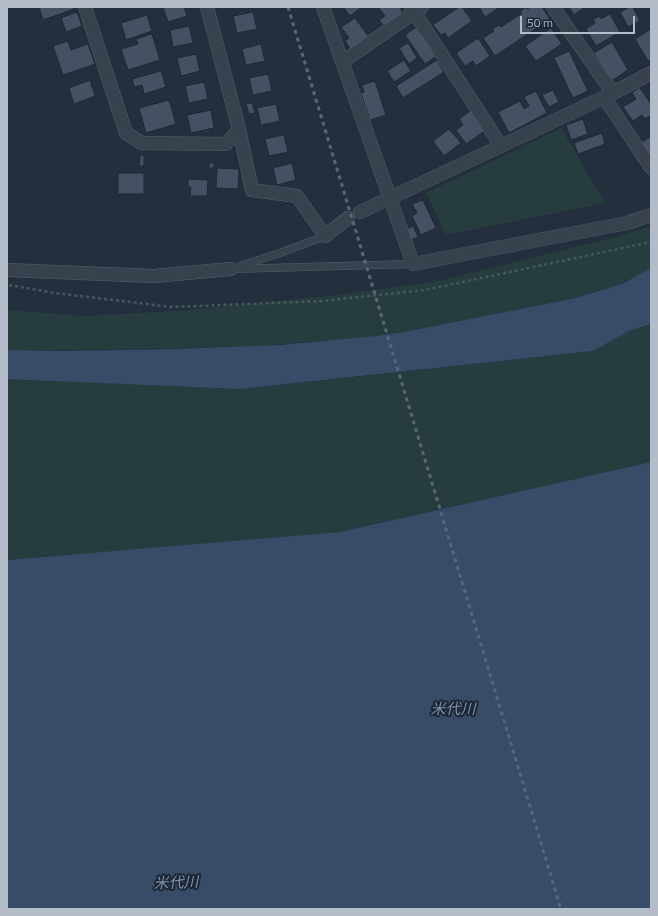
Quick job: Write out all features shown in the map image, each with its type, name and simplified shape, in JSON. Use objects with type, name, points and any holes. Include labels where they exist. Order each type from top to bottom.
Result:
[{"type":"street","points":[[85,7],[126,133],[142,143],[226,144],[239,129]]},
{"type":"street","points":[[207,7],[239,129],[252,190],[297,196],[325,236],[348,218]]},
{"type":"street","points":[[323,7],[413,264],[627,223],[651,215]]},
{"type":"street","points":[[553,7],[608,95],[651,168]]},
{"type":"street","points":[[342,62],[416,9],[501,146]]},
{"type":"street","points":[[360,212],[608,95],[651,73]]},
{"type":"street","points":[[7,270],[154,276],[231,268]]},
{"type":"lane","points":[[231,268],[280,254],[325,236]]},
{"type":"lane","points":[[231,268],[413,264]]},
{"type":"path","points":[[7,285],[55,293],[172,307],[322,301],[424,290],[651,242]]},
{"type":"green space","points":[[561,128],[605,203],[446,235],[426,193]]},
{"type":"green space","points":[[651,226],[651,268],[622,284],[576,298],[404,332],[351,339],[241,347],[7,350],[7,310],[85,316],[176,311],[338,295],[438,281],[612,238]]},
{"type":"green space","points":[[651,324],[651,462],[340,532],[7,560],[7,378],[240,389],[593,351],[629,331]]},
{"type":"water","points":[[651,268],[651,324],[629,331],[593,351],[240,389],[7,379],[7,350],[63,351],[176,349],[281,345],[376,336],[404,332],[576,298],[622,284]]},
{"type":"water","name":"米代川","points":[[651,462],[651,909],[7,909],[7,560],[340,532]]},
{"type":"building","points":[[39,7],[73,7],[74,9],[43,20]]},
{"type":"building","points":[[163,7],[184,7],[187,16],[168,22]]},
{"type":"building","points":[[362,7],[350,16],[344,8]]},
{"type":"building","points":[[378,7],[399,7],[402,10],[401,17],[386,28],[379,20],[385,16]]},
{"type":"building","points":[[459,7],[462,7],[472,21],[448,38],[445,33],[441,35],[433,25]]},
{"type":"building","points":[[479,7],[500,7],[485,17]]},
{"type":"building","points":[[526,7],[527,9],[531,7],[542,7],[550,19],[495,56],[483,38],[494,31],[492,29],[499,25],[501,27],[522,13],[520,11]]},
{"type":"building","points":[[569,7],[585,7],[574,15]]},
{"type":"building","points":[[633,7],[640,21],[628,27],[620,12]]},
{"type":"building","points":[[77,12],[82,26],[66,32],[61,18]]},
{"type":"building","points":[[253,12],[257,29],[237,33],[233,16]]},
{"type":"building","points":[[610,14],[620,32],[596,46],[586,29],[595,23],[593,20],[599,16],[601,19]]},
{"type":"building","points":[[147,15],[152,31],[126,40],[121,23]]},
{"type":"building","points":[[355,18],[369,37],[351,50],[345,41],[349,38],[341,27]]},
{"type":"building","points":[[189,26],[193,43],[173,47],[170,30]]},
{"type":"building","points":[[416,27],[436,56],[425,64],[405,35]]},
{"type":"building","points":[[551,28],[562,44],[536,61],[525,46]]},
{"type":"building","points":[[651,29],[651,59],[648,61],[635,39]]},
{"type":"building","points":[[152,34],[160,60],[128,70],[121,49],[138,44],[136,39]]},
{"type":"building","points":[[478,38],[490,56],[476,66],[473,61],[465,66],[456,53]]},
{"type":"building","points":[[68,41],[71,50],[88,44],[95,64],[63,75],[53,46]]},
{"type":"building","points":[[612,42],[628,70],[611,81],[594,53]]},
{"type":"building","points":[[408,43],[417,58],[409,64],[399,48]]},
{"type":"building","points":[[261,44],[265,61],[246,65],[242,49]]},
{"type":"building","points":[[569,51],[588,91],[573,98],[554,58]]},
{"type":"building","points":[[196,54],[200,71],[181,76],[177,58]]},
{"type":"building","points":[[404,60],[411,71],[394,82],[387,71]]},
{"type":"building","points":[[437,60],[444,72],[403,98],[396,86]]},
{"type":"building","points":[[161,71],[166,87],[144,94],[142,85],[134,87],[132,79]]},
{"type":"building","points":[[268,74],[272,91],[253,95],[249,78]]},
{"type":"building","points":[[90,80],[95,96],[74,104],[69,88]]},
{"type":"building","points":[[375,81],[386,115],[370,120],[361,93],[364,92],[362,85]]},
{"type":"building","points":[[204,82],[208,99],[189,103],[185,86]]},
{"type":"building","points":[[639,87],[651,104],[651,115],[645,119],[642,115],[633,121],[623,107],[636,99],[632,93]]},
{"type":"building","points":[[553,90],[559,102],[549,107],[542,95]]},
{"type":"building","points":[[536,91],[547,113],[509,133],[498,112],[520,101],[524,109],[529,106],[524,97]]},
{"type":"building","points":[[169,100],[176,124],[146,133],[139,108]]},
{"type":"building","points":[[252,103],[255,113],[249,114],[246,104]]},
{"type":"building","points":[[276,104],[280,121],[261,125],[257,108]]},
{"type":"building","points":[[211,110],[214,128],[191,133],[187,115]]},
{"type":"building","points":[[471,110],[485,131],[466,144],[456,130],[463,125],[459,119]]},
{"type":"building","points":[[583,119],[588,134],[571,140],[566,125]]},
{"type":"building","points":[[449,129],[461,143],[444,156],[433,141]]},
{"type":"building","points":[[602,133],[605,144],[578,154],[574,143]]},
{"type":"building","points":[[284,135],[288,152],[269,156],[265,139]]},
{"type":"building","points":[[651,136],[651,163],[639,144]]},
{"type":"building","points":[[140,155],[144,155],[144,166],[139,166]]},
{"type":"building","points":[[209,163],[214,163],[214,168],[209,168]]},
{"type":"building","points":[[292,163],[296,180],[277,185],[273,168]]},
{"type":"building","points":[[217,168],[239,169],[238,189],[216,188]]},
{"type":"building","points":[[118,173],[144,173],[144,194],[118,194]]},
{"type":"building","points":[[188,179],[208,180],[207,196],[190,196],[191,187],[188,187]]},
{"type":"building","points":[[423,200],[436,228],[421,235],[412,216],[417,213],[412,204]]},
{"type":"building","points":[[413,226],[418,237],[411,240],[406,229]]},
{"type":"railway","points":[[288,7],[561,909]]}]
